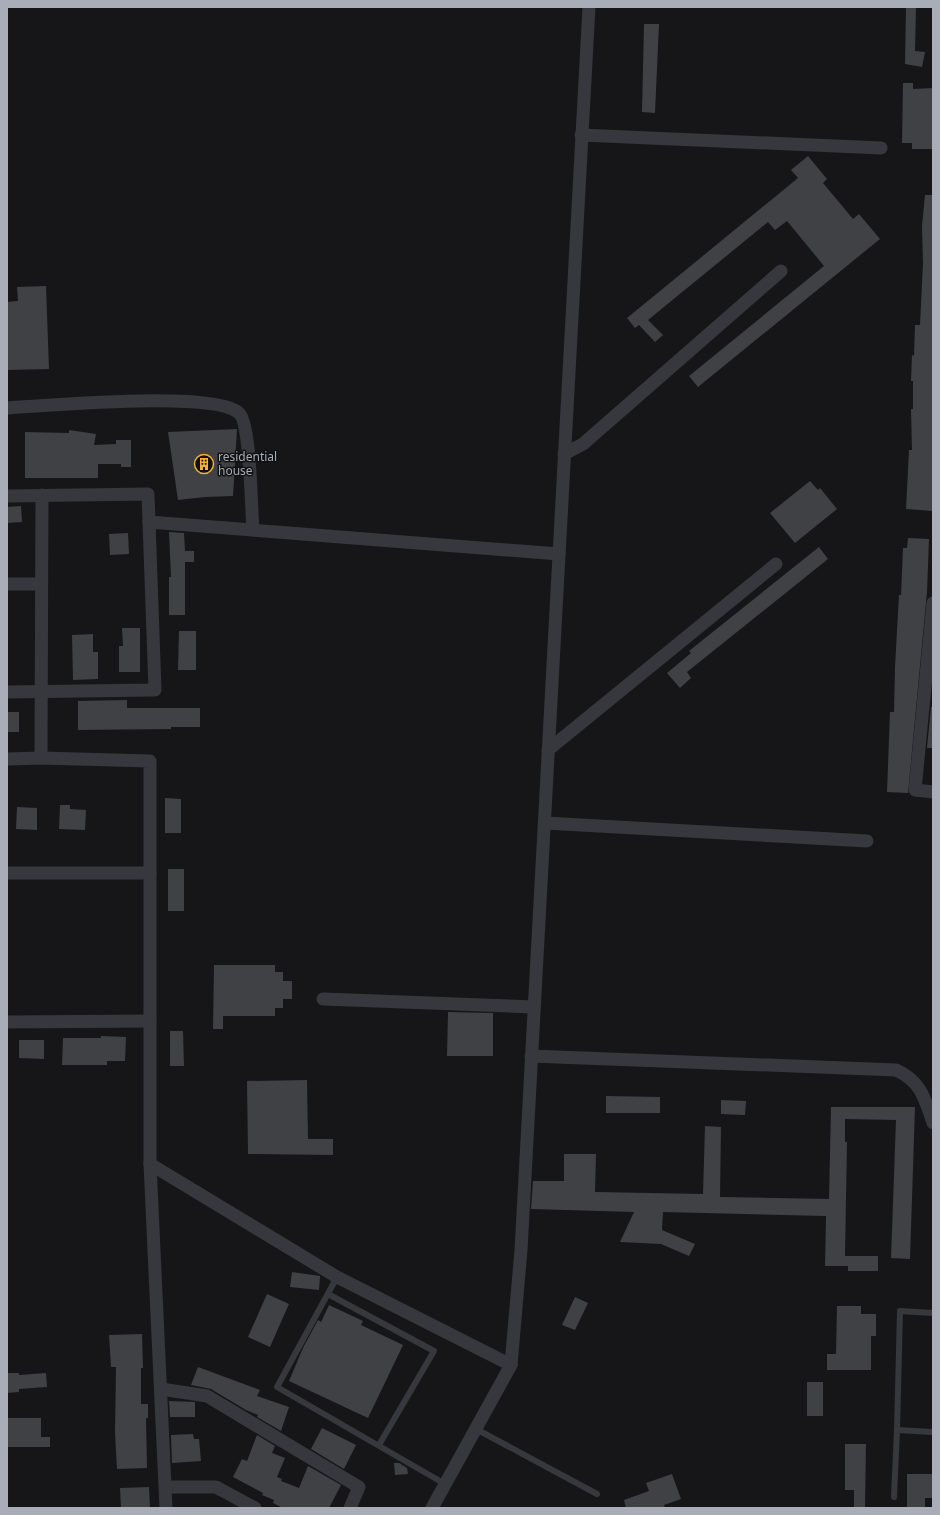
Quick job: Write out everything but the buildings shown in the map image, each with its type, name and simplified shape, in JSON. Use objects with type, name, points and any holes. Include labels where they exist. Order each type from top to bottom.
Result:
[{"type":"street","points":[[432,1508],[511,1365],[521,1250],[589,7]]},
{"type":"street","points":[[581,135],[881,148]]},
{"type":"street","points":[[564,454],[584,444],[781,271]]},
{"type":"street","points":[[7,408],[163,400],[219,404],[239,413],[244,422],[248,451],[252,530]]},
{"type":"street","points":[[7,496],[148,494],[155,690],[7,692]]},
{"type":"street","points":[[41,758],[42,495]]},
{"type":"street","points":[[149,522],[559,554]]},
{"type":"street","points":[[548,750],[776,564]]},
{"type":"street","points":[[7,584],[41,584]]},
{"type":"street","points":[[933,603],[915,790],[933,792]]},
{"type":"street","points":[[7,759],[41,758],[150,761],[150,1164],[166,1508]]},
{"type":"street","points":[[545,823],[867,841]]},
{"type":"street","points":[[7,873],[150,873]]},
{"type":"street","points":[[323,999],[534,1007]]},
{"type":"street","points":[[7,1022],[150,1021]]},
{"type":"street","points":[[531,1056],[896,1070],[907,1075],[921,1090],[933,1123]]},
{"type":"street","points":[[150,1164],[337,1277],[511,1365]]},
{"type":"street","points":[[161,1389],[207,1396],[359,1487],[350,1508]]},
{"type":"street","points":[[166,1487],[216,1487],[255,1508]]},
{"type":"lane","points":[[337,1277],[277,1387],[445,1484]]},
{"type":"lane","points":[[328,1294],[434,1351],[379,1446]]},
{"type":"lane","points":[[894,1497],[900,1311],[933,1313]]},
{"type":"lane","points":[[476,1430],[597,1494]]},
{"type":"lane","points":[[897,1430],[933,1432]]},
{"type":"place","name":"residential house","points":[[204,464]]}]
